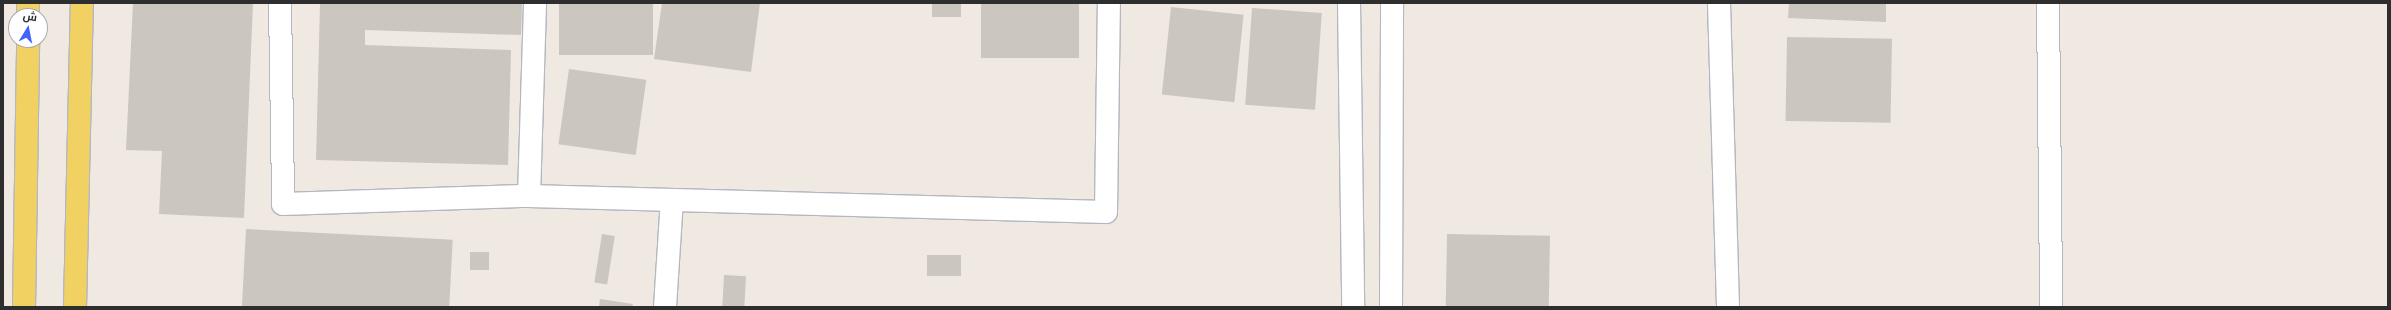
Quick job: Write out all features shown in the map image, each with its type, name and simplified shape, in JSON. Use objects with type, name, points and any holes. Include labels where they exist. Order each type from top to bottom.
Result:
[{"type":"main road","points":[[75,307],[82,3]]},
{"type":"main road","points":[[24,307],[28,48]]},
{"type":"street","points":[[280,3],[283,204],[529,196],[1106,212],[1110,3]]},
{"type":"street","points":[[529,196],[535,3]]},
{"type":"street","points":[[1350,3],[1353,307]]},
{"type":"street","points":[[1391,307],[1392,3]]},
{"type":"street","points":[[1719,3],[1728,307]]},
{"type":"street","points":[[2048,3],[2051,307]]},
{"type":"street","points":[[665,307],[672,200]]},
{"type":"building","points":[[133,3],[253,3],[244,218],[159,214],[162,151],[126,150]]},
{"type":"building","points":[[320,3],[522,3],[521,35],[365,30],[365,45],[511,50],[508,165],[316,160]]},
{"type":"building","points":[[559,3],[653,3],[653,55],[559,55]]},
{"type":"building","points":[[662,3],[760,3],[751,72],[654,59]]},
{"type":"building","points":[[932,3],[961,3],[961,17],[932,17]]},
{"type":"building","points":[[981,3],[1079,3],[1079,58],[981,58]]},
{"type":"building","points":[[1789,3],[1886,3],[1886,22],[1788,18]]},
{"type":"building","points":[[1171,7],[1244,15],[1234,102],[1162,95]]},
{"type":"building","points":[[1252,8],[1322,13],[1315,110],[1245,105]]},
{"type":"building","points":[[1787,37],[1892,39],[1891,123],[1786,121]]},
{"type":"building","points":[[569,69],[646,80],[636,155],[558,144]]},
{"type":"building","points":[[246,229],[453,240],[449,307],[242,307]]},
{"type":"building","points":[[602,234],[615,236],[607,284],[594,282]]},
{"type":"building","points":[[1447,234],[1550,236],[1549,307],[1446,307]]},
{"type":"building","points":[[470,252],[489,252],[489,270],[470,270]]},
{"type":"building","points":[[927,255],[961,255],[961,276],[927,276]]},
{"type":"building","points":[[724,275],[746,276],[744,307],[722,307]]},
{"type":"building","points":[[600,299],[633,304],[632,307],[599,307]]}]
